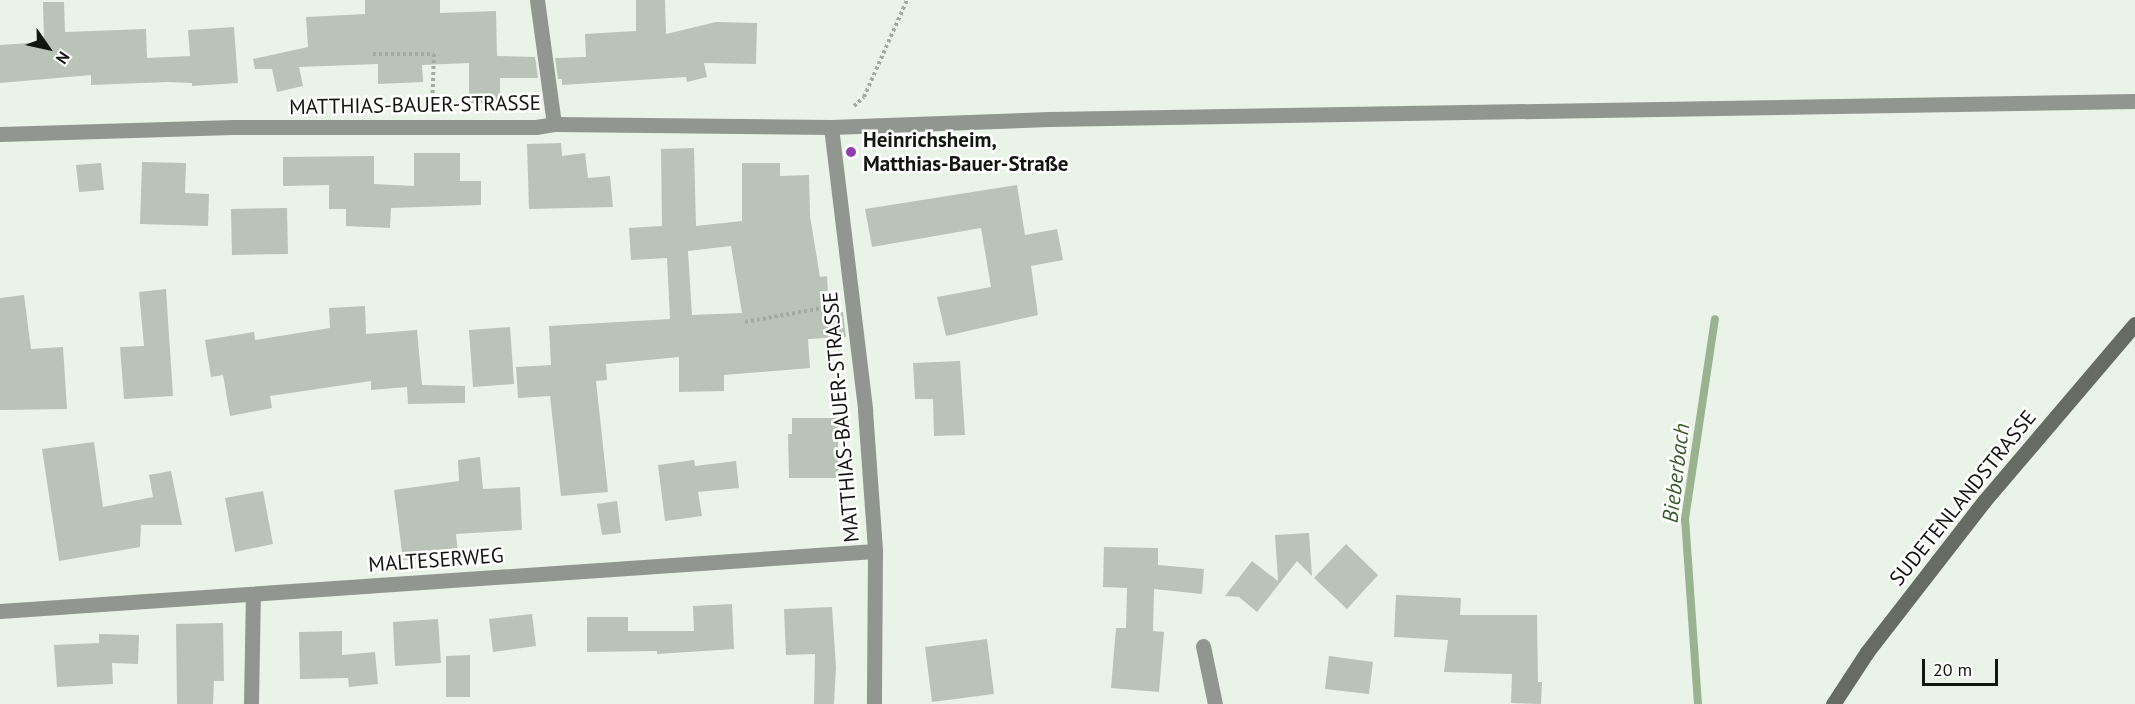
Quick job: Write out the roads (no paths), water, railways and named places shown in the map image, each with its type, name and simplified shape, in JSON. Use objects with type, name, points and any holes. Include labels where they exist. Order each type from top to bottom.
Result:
[{"type":"street","points":[[537,0],[554,124]]},
{"type":"street","name":"MATTHIAS-BAUER-STRASSE","points":[[0,134],[233,128],[536,127],[554,124],[831,128],[1049,119],[2135,101]]},
{"type":"street","name":"MATTHIAS-BAUER-STRASSE","points":[[831,128],[865,410],[875,551],[874,704]]},
{"type":"street","name":"SUDETENLANDSTRASSE","points":[[1833,704],[1867,652],[1985,500],[2135,324]]},
{"type":"street","name":"MALTESERWEG","points":[[0,611],[875,551]]},
{"type":"street","points":[[252,704],[254,594]]},
{"type":"street","points":[[1203,646],[1215,704]]},
{"type":"waterway","name":"Bieberbach","points":[[1698,704],[1685,519],[1715,319]]},
{"type":"place","name":"Heinrichsheim, Matthias-Bauer-Straße","points":[[851,152]]}]
